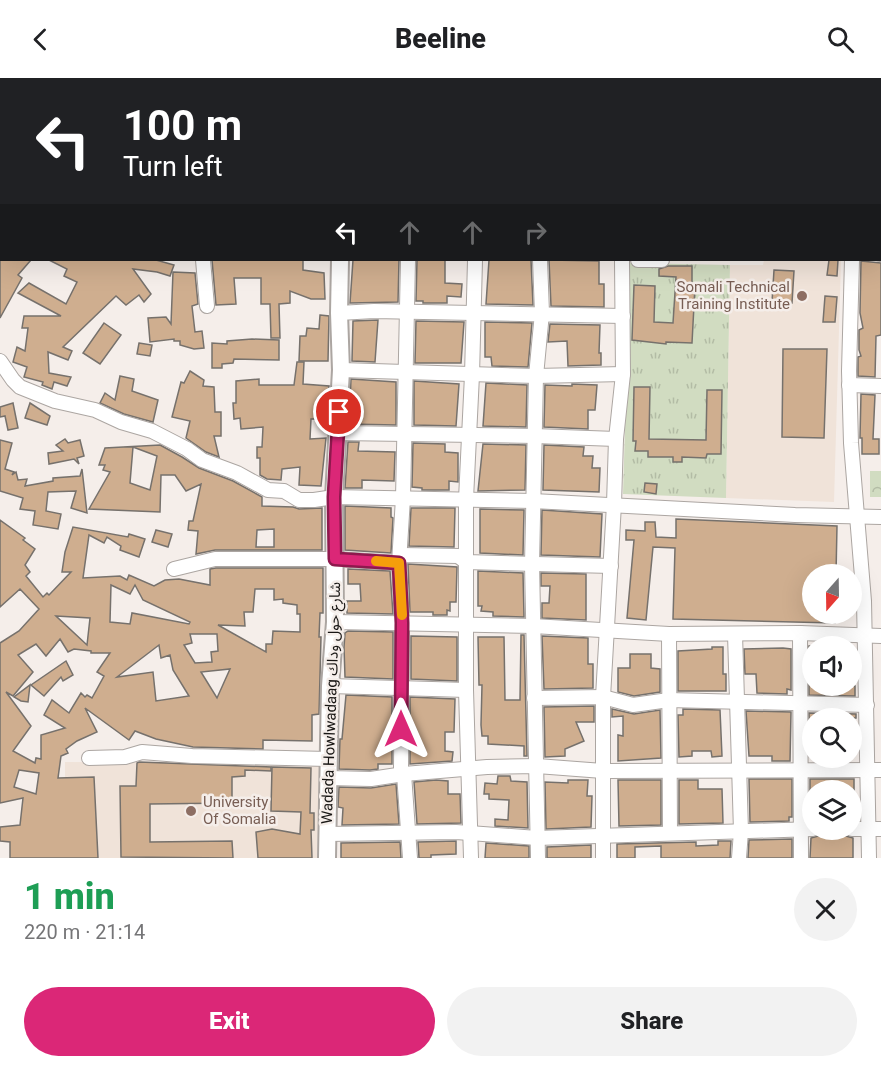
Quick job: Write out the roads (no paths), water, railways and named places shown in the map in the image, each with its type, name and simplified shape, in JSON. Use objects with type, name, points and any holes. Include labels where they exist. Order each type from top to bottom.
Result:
[{"type":"street","points":[[204,261],[207,306]]},
{"type":"street","name":"Wadada Howlwadaag شارع حول وداك","points":[[327,858],[330,686],[335,622],[334,497],[341,370],[340,261]]},
{"type":"street","points":[[408,261],[405,435],[399,563],[402,623],[401,769],[404,774],[410,858]]},
{"type":"street","points":[[471,858],[466,690],[465,499],[470,435],[475,261]]},
{"type":"street","points":[[538,858],[532,564],[536,376],[542,313],[540,261]]},
{"type":"street","points":[[603,858],[603,697],[616,439],[623,374],[622,261]]},
{"type":"street","points":[[852,261],[849,385],[851,443],[865,635],[867,705],[874,770],[875,829],[869,858]]},
{"type":"street","points":[[339,313],[374,311],[623,316]]},
{"type":"street","points":[[0,361],[20,387],[55,401],[95,410],[121,422],[152,431],[187,449],[202,460],[237,473],[268,490],[284,491],[299,500],[315,501],[334,497],[465,499],[881,517]]},
{"type":"street","points":[[341,370],[536,376],[623,374]]},
{"type":"street","points":[[849,385],[881,386]]},
{"type":"street","points":[[338,433],[616,439]]},
{"type":"street","points":[[399,563],[402,555],[458,556],[466,562],[611,566]]},
{"type":"street","points":[[174,569],[215,559],[335,559],[399,563]]},
{"type":"street","points":[[335,622],[533,626],[669,634],[800,633],[881,636]]},
{"type":"street","points":[[800,633],[802,780]]},
{"type":"street","points":[[669,634],[670,833]]},
{"type":"street","points":[[735,634],[741,831],[739,858]]},
{"type":"street","points":[[330,686],[466,690]]},
{"type":"street","points":[[534,698],[603,697],[633,705],[669,700],[867,705]]},
{"type":"street","points":[[89,758],[125,757],[142,752],[192,756],[328,759]]},
{"type":"street","points":[[329,778],[371,779],[468,768],[537,766],[603,771],[874,770]]},
{"type":"street","points":[[328,834],[471,833],[537,838],[802,828]]},
{"type":"street","points":[[801,858],[805,840]]},
{"type":"place","name":"Somali Technical Training Institute","points":[[802,296]]},
{"type":"place","name":"University Of Somalia","points":[[191,811]]}]
